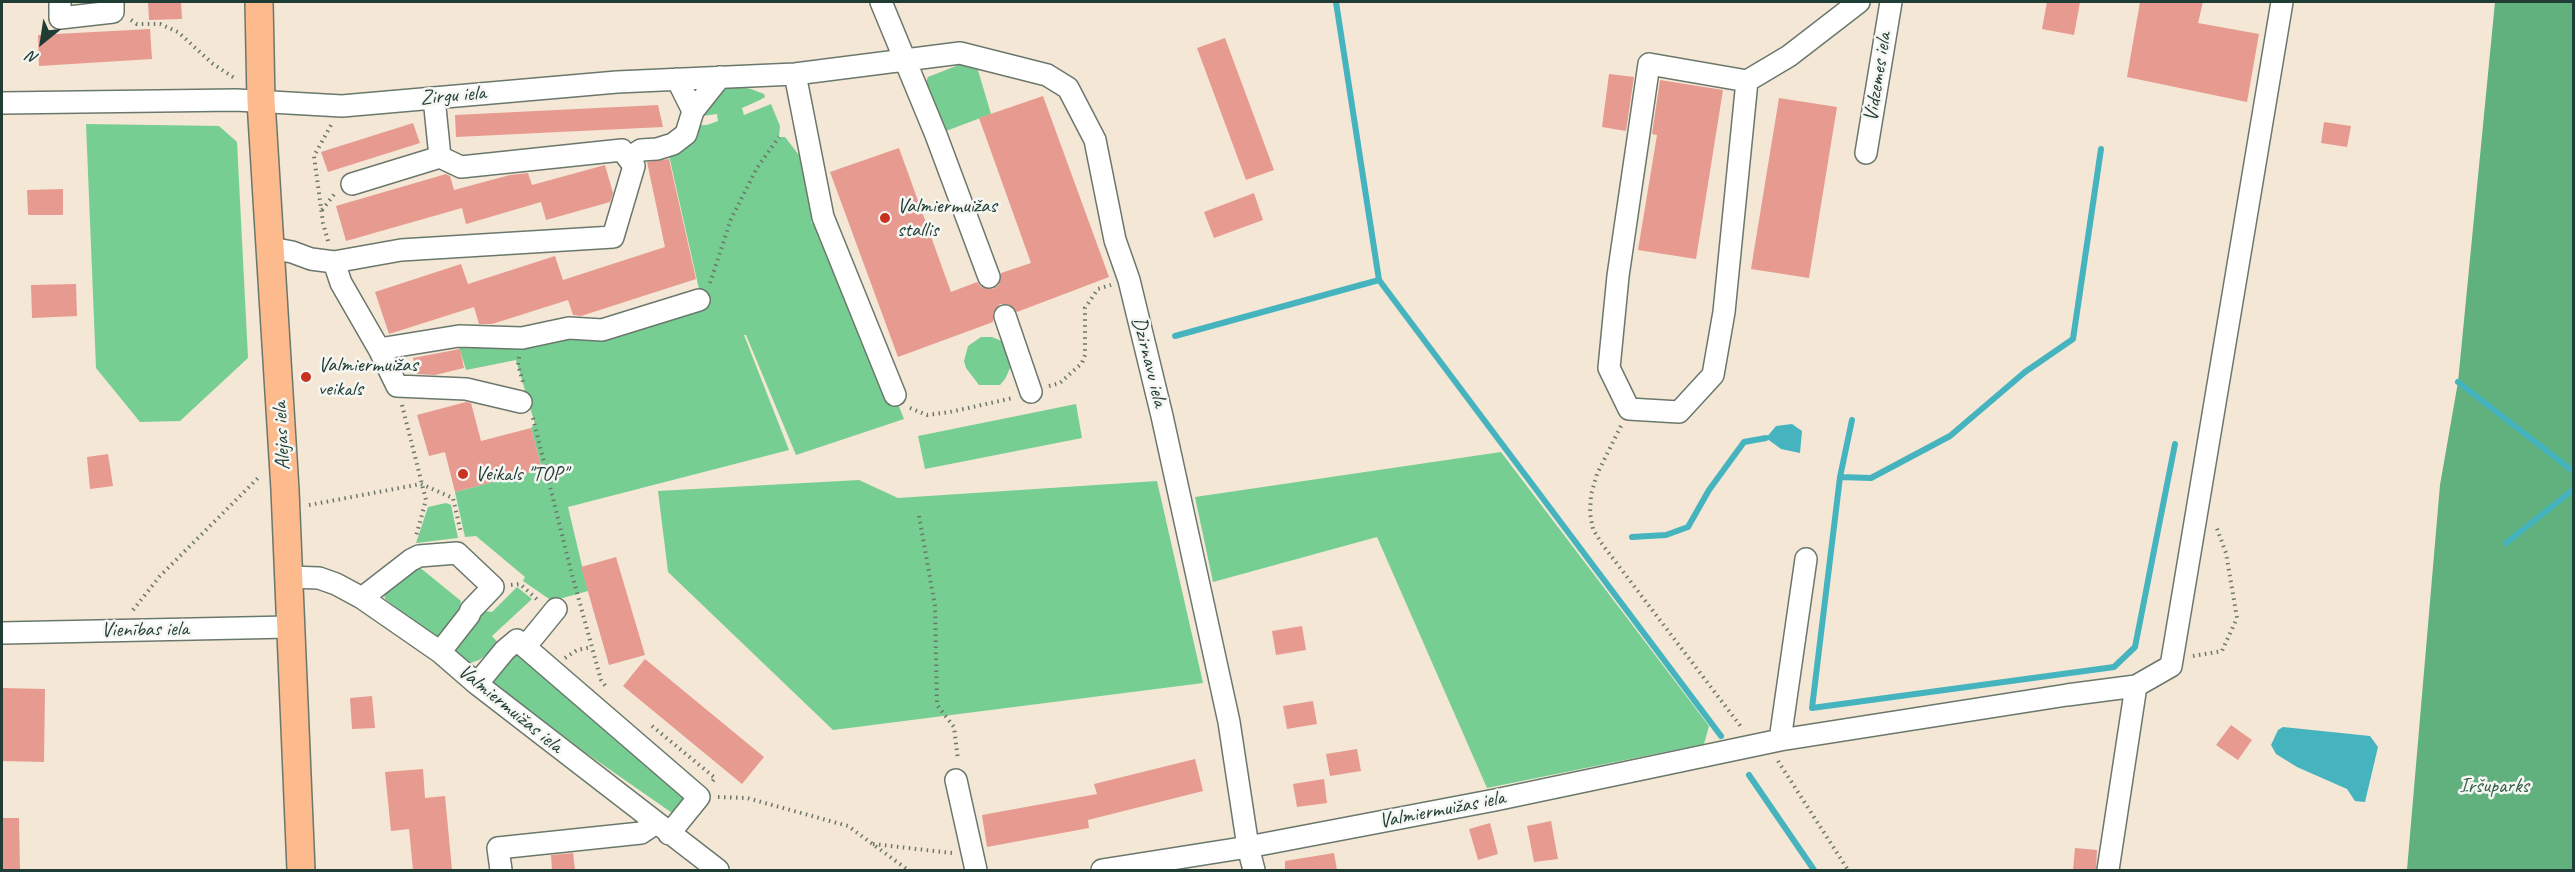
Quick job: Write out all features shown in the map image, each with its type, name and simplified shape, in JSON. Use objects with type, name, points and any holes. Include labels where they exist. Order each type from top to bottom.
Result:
[{"type":"main road","name":"Alejas iela","points":[[259,2],[261,101],[289,577],[289,627],[301,870]]},
{"type":"street","points":[[60,2],[60,18],[113,7]]},
{"type":"street","points":[[881,2],[936,135],[989,277]]},
{"type":"street","points":[[1748,81],[1724,312],[1713,375],[1679,412],[1629,409],[1609,368],[1618,276],[1649,64],[1748,81],[1789,56],[1859,2]]},
{"type":"street","name":"Vidzemes iela","points":[[1866,153],[1891,2]]},
{"type":"street","points":[[2108,870],[2136,686],[2171,666],[2282,2]]},
{"type":"street","name":"Dzirnavu iela","points":[[903,59],[960,53],[1047,75],[1068,88],[1095,140],[1116,240],[1129,280],[1162,416],[1229,722],[1248,847],[1254,870]]},
{"type":"street","name":"Zirgu iela","points":[[2,103],[261,101],[342,106],[677,79],[795,74],[903,59]]},
{"type":"street","points":[[795,74],[823,217],[895,395]]},
{"type":"street","points":[[628,158],[641,150],[673,144],[686,134],[693,111],[720,77]]},
{"type":"street","points":[[677,79],[693,111]]},
{"type":"street","points":[[434,98],[440,158]]},
{"type":"street","points":[[271,248],[311,259],[334,262],[401,250],[613,237],[634,166],[622,150],[461,167],[440,158],[352,184]]},
{"type":"street","points":[[334,262],[341,283],[379,349],[397,386],[466,389],[526,400]]},
{"type":"street","points":[[379,349],[459,336],[522,338],[569,328],[603,330],[699,300]]},
{"type":"street","points":[[1005,316],[1031,392]]},
{"type":"street","points":[[362,598],[419,556],[457,553],[493,587],[471,610],[470,615],[440,652]]},
{"type":"street","points":[[1767,743],[1806,559]]},
{"type":"street","name":"Valmiermuižas iela","points":[[289,577],[319,578],[362,598],[440,652],[477,684],[718,870]]},
{"type":"street","points":[[525,647],[555,611]]},
{"type":"street","name":"Vienības iela","points":[[2,633],[289,627]]},
{"type":"street","points":[[477,684],[517,640],[699,797],[663,829],[498,848],[501,870]]},
{"type":"street","name":"Valmiermuižas iela","points":[[1102,870],[1181,864],[1248,847],[1767,743],[2136,686]]},
{"type":"street","points":[[957,780],[974,862]]},
{"type":"path","points":[[113,7],[137,24],[160,24],[178,32],[213,64],[236,80]]},
{"type":"path","points":[[334,262],[323,223],[314,156],[342,106]]},
{"type":"path","points":[[699,300],[709,292],[731,219],[757,168],[779,137]]},
{"type":"path","points":[[522,338],[518,365],[526,400],[601,680],[615,695]]},
{"type":"path","points":[[397,386],[426,500],[414,543],[419,556]]},
{"type":"path","points":[[1629,409],[1597,474],[1591,495],[1590,513],[1593,529],[1602,544],[1734,716],[1767,743],[1848,870]]},
{"type":"path","points":[[117,631],[160,576],[260,476]]},
{"type":"path","points":[[305,505],[421,484],[453,498],[462,537],[457,553]]},
{"type":"path","points":[[919,516],[935,606],[938,705],[954,727],[960,774],[957,780]]},
{"type":"path","points":[[2174,650],[2194,657],[2222,651],[2237,618],[2226,553],[2214,520]]},
{"type":"path","points":[[493,587],[520,584],[555,611]]},
{"type":"path","points":[[645,720],[715,778],[699,797]]},
{"type":"path","points":[[699,797],[747,798],[848,826],[908,870]]},
{"type":"path","points":[[872,844],[939,853],[974,862]]},
{"type":"green space","name":"Iršuparks","points":[[2495,2],[2573,2],[2573,870],[2407,870],[2440,485],[2458,382]]},
{"type":"green space","points":[[961,64],[977,67],[991,114],[946,131],[925,84],[928,77]]},
{"type":"green space","points":[[735,86],[764,94],[765,97],[742,108],[744,115],[771,104],[780,126],[779,137],[785,137],[802,159],[814,211],[811,223],[823,217],[904,419],[796,455],[746,335],[744,335],[789,450],[568,507],[588,591],[552,601],[523,581],[525,577],[476,536],[465,537],[455,492],[542,469],[531,428],[535,424],[516,360],[466,370],[459,347],[460,345],[703,307],[668,151],[698,125],[718,121],[717,114],[702,116],[713,99],[725,89]]},
{"type":"green space","points":[[86,124],[219,126],[237,142],[248,358],[180,421],[140,422],[96,368]]},
{"type":"green space","points":[[981,337],[992,337],[1006,343],[1013,362],[1000,385],[979,385],[966,368],[964,361],[968,346]]},
{"type":"green space","points":[[1076,404],[1082,438],[925,469],[918,436]]},
{"type":"green space","points":[[1501,452],[1709,726],[1704,744],[1487,788],[1377,537],[1213,582],[1195,497]]},
{"type":"green space","points":[[859,480],[898,498],[1157,481],[1203,683],[833,730],[668,572],[658,491]]},
{"type":"green space","points":[[446,503],[451,505],[458,538],[416,543],[428,507]]},
{"type":"green space","points":[[418,566],[461,601],[458,616],[441,636],[433,636],[385,599],[384,593]]},
{"type":"green space","points":[[517,587],[532,599],[492,636],[500,645],[479,660],[470,663],[456,654],[454,647],[485,611],[492,612]]},
{"type":"green space","points":[[518,653],[687,800],[675,815],[586,753],[490,680],[505,660]]},
{"type":"water","points":[[1792,424],[1802,431],[1800,453],[1781,449],[1766,438],[1776,426]]},
{"type":"water","points":[[2283,727],[2370,736],[2378,747],[2365,802],[2355,801],[2347,789],[2297,767],[2276,754],[2271,745],[2278,730]]},
{"type":"building","points":[[148,2],[181,2],[182,19],[149,20]]},
{"type":"building","points":[[2047,2],[2080,2],[2074,35],[2042,29]]},
{"type":"building","points":[[2140,2],[2203,2],[2198,23],[2259,34],[2247,102],[2127,77]]},
{"type":"building","points":[[150,29],[152,59],[39,66],[38,35]]},
{"type":"building","points":[[1225,38],[1274,170],[1246,180],[1197,48]]},
{"type":"building","points":[[1609,74],[1634,77],[1626,131],[1602,127]]},
{"type":"building","points":[[1660,80],[1723,90],[1696,259],[1638,250],[1657,135],[1652,134]]},
{"type":"building","name":"Valmiermuižas stallis","points":[[1043,96],[1109,277],[1017,312],[1008,304],[1000,304],[993,313],[993,322],[898,357],[830,172],[899,148],[951,292],[977,282],[981,287],[993,289],[999,285],[1001,273],[1031,263],[979,118]]},
{"type":"building","points":[[1779,98],[1837,107],[1809,278],[1751,269]]},
{"type":"building","points":[[658,105],[663,127],[456,137],[455,115]]},
{"type":"building","points":[[2324,122],[2351,126],[2347,147],[2321,143]]},
{"type":"building","points":[[413,123],[420,143],[328,172],[321,152]]},
{"type":"building","points":[[669,159],[696,279],[581,316],[573,315],[568,300],[492,324],[479,324],[474,307],[389,334],[375,292],[461,264],[468,284],[555,256],[563,280],[665,247],[647,162]]},
{"type":"building","points":[[605,165],[613,193],[610,202],[546,220],[541,202],[466,224],[462,208],[346,241],[336,206],[446,174],[450,176],[454,190],[510,175],[528,173],[532,185]]},
{"type":"building","points":[[63,189],[63,215],[28,215],[27,190]]},
{"type":"building","points":[[1254,193],[1263,220],[1214,238],[1204,212]]},
{"type":"building","points":[[76,284],[77,316],[32,318],[31,285]]},
{"type":"building","points":[[460,349],[464,368],[435,375],[417,374],[413,358]]},
{"type":"building","points":[[466,402],[471,403],[481,441],[531,428],[542,469],[455,492],[445,452],[429,456],[417,415]]},
{"type":"building","points":[[108,454],[113,486],[90,489],[87,457]]},
{"type":"building","points":[[616,557],[645,655],[609,665],[581,567]]},
{"type":"building","points":[[1302,626],[1306,650],[1276,655],[1272,631]]},
{"type":"building","points":[[645,659],[764,757],[742,784],[623,686]]},
{"type":"building","points":[[2,688],[45,689],[44,762],[2,761]]},
{"type":"building","points":[[372,696],[375,728],[352,729],[350,698]]},
{"type":"building","points":[[1313,701],[1317,724],[1287,729],[1283,706]]},
{"type":"building","points":[[2231,725],[2252,740],[2238,760],[2216,745]]},
{"type":"building","points":[[1357,749],[1361,771],[1330,776],[1326,754]]},
{"type":"building","points":[[1195,759],[1203,791],[1088,820],[1089,828],[987,847],[982,815],[1097,794],[1094,784]]},
{"type":"building","points":[[423,769],[425,798],[445,796],[452,870],[413,870],[409,829],[391,831],[385,772]]},
{"type":"building","points":[[1324,779],[1327,803],[1297,807],[1293,784]]},
{"type":"building","points":[[2,818],[19,818],[20,870],[2,870]]},
{"type":"building","points":[[1551,821],[1558,859],[1534,862],[1527,826]]},
{"type":"building","points":[[1490,823],[1498,854],[1478,860],[1469,829]]},
{"type":"building","points":[[2075,848],[2097,850],[2096,870],[2073,870]]},
{"type":"building","points":[[573,853],[575,870],[552,870],[551,855]]},
{"type":"building","points":[[1334,853],[1337,870],[1285,870],[1285,861]]},
{"type":"waterway","points":[[1336,2],[1379,280],[1721,736]]},
{"type":"waterway","points":[[1840,477],[1871,478],[1950,436],[2025,372],[2073,339],[2101,149]]},
{"type":"waterway","points":[[1175,336],[1379,280]]},
{"type":"waterway","points":[[2458,382],[2574,472]]},
{"type":"waterway","points":[[1852,420],[1840,477],[1812,708],[2114,667],[2135,647],[2175,444]]},
{"type":"waterway","points":[[1632,537],[1666,535],[1688,527],[1709,490],[1744,442],[1766,438]]},
{"type":"waterway","points":[[2506,543],[2574,489]]},
{"type":"waterway","points":[[1749,775],[1814,870]]},
{"type":"place","name":"Valmiermuižas stallis","points":[[885,218]]},
{"type":"place","name":"Valmiermuižas veikals","points":[[306,377]]},
{"type":"place","name":"Veikals \"TOP\"","points":[[463,474]]}]
